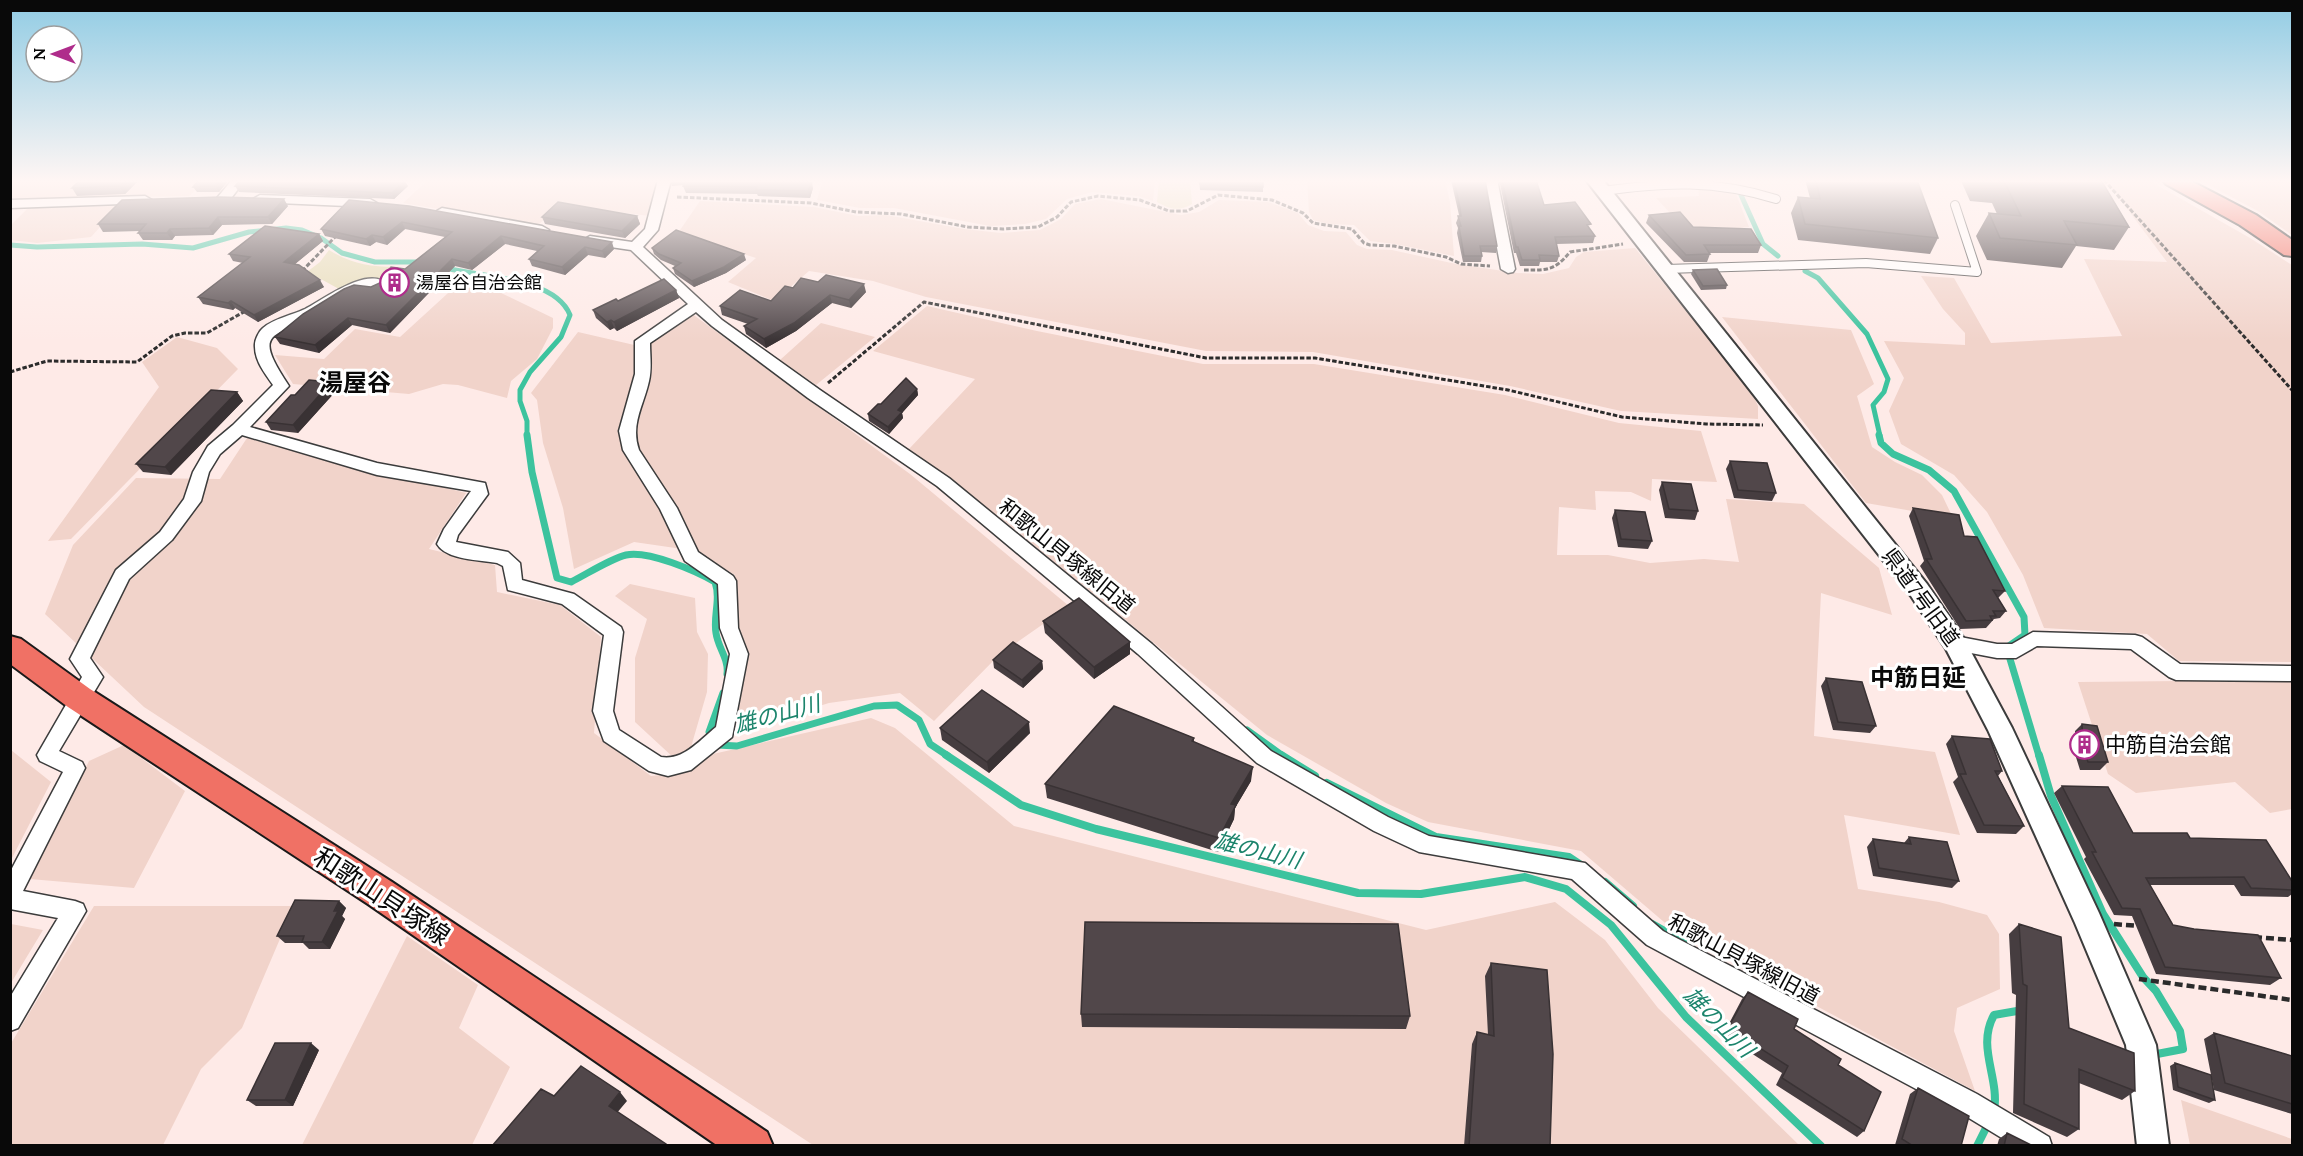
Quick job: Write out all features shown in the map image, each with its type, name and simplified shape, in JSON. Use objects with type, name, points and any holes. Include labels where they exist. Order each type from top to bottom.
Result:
[{"type":"main road","points":[[2268,234],[2292,250]]},
{"type":"main road","name":"和歌山貝塚線","points":[[10,647],[78,698],[380,893],[753,1146]]},
{"type":"street","points":[[561,234],[635,248],[647,234]]},
{"type":"street","points":[[1501,234],[1508,269]]},
{"type":"street","name":"県道7号旧道","points":[[1637,234],[1919,590],[1955,643],[2000,728],[2089,922],[2141,1045],[2153,1146]]},
{"type":"street","name":"和歌山貝塚線旧道","points":[[635,248],[717,323],[814,394],[943,482],[1145,649],[1264,757],[1381,824],[1427,845],[1577,870],[1654,938],[1968,1103],[2040,1146]]},
{"type":"street","points":[[10,1020],[75,911],[10,897],[75,768],[47,755],[78,698],[93,677],[80,659],[122,574],[166,536],[192,501],[201,472],[214,450],[281,386],[264,360],[262,342],[268,331],[312,311],[350,288],[364,284],[381,285]]},
{"type":"street","points":[[238,429],[377,469],[479,487],[480,494],[450,532],[446,544],[452,548],[502,557],[512,563],[514,585],[567,599],[614,632],[603,711],[611,735],[656,765],[684,764],[725,731],[739,654],[729,628],[727,581],[691,556],[668,508],[626,441],[626,425],[643,375],[642,341],[697,305]]},
{"type":"street","points":[[1955,643],[1997,651],[2016,651],[2033,639],[2135,642],[2176,672],[2292,674]]},
{"type":"lane","points":[[1666,269],[1866,263],[1977,272],[1965,234]]},
{"type":"path","points":[[299,274],[338,234]]},
{"type":"path","points":[[1356,234],[1364,243],[1370,245],[1394,246],[1446,258],[1461,264],[1508,269],[1548,270],[1558,266],[1570,252],[1586,248],[1644,242]]},
{"type":"path","points":[[2152,234],[2292,390]]},
{"type":"path","points":[[814,394],[924,302],[1206,357],[1314,358],[1372,367],[1508,390],[1622,417],[1706,424],[1791,426]]},
{"type":"path","points":[[10,372],[47,361],[137,362],[172,336],[185,333],[207,333],[254,305]]},
{"type":"path","points":[[2089,922],[2146,927]]},
{"type":"path","points":[[2247,936],[2292,940]]},
{"type":"path","points":[[2111,975],[2292,1000]]},
{"type":"shaded area","points":[[11,234],[94,234],[91,237],[37,243],[11,240]]},
{"type":"shaded area","points":[[681,234],[1348,234],[1357,245],[1367,249],[1392,250],[1456,264],[1517,273],[1543,274],[1569,268],[1576,257],[1584,252],[1635,248],[1751,391],[1758,406],[1758,419],[1621,411],[1510,386],[1313,352],[1206,351],[926,297],[873,281],[809,271],[774,301],[728,282],[756,258]]},
{"type":"shaded area","points":[[1363,234],[1452,234],[1454,256],[1395,244],[1370,241]]},
{"type":"shaded area","points":[[2146,234],[2243,234],[2292,265],[2292,662],[2179,661],[2147,634],[2044,628],[2023,575],[1987,512],[1954,475],[1901,444],[1889,411],[1904,378],[1884,341],[1965,345],[1965,333],[1943,309],[1921,276],[1954,278],[1991,343],[2122,336],[2084,259],[2167,262]]},
{"type":"shaded area","points":[[329,250],[360,263],[394,267],[381,281],[361,280],[339,289],[319,278],[299,278],[320,262]]},
{"type":"shaded area","points":[[459,283],[499,292],[553,318],[553,328],[537,359],[511,381],[507,398],[458,385],[443,384],[409,394],[293,384],[275,355],[324,359],[355,329],[400,337]]},
{"type":"shaded area","points":[[927,306],[1037,331],[1203,364],[1314,364],[1505,395],[1619,423],[1701,431],[1717,482],[1652,479],[1651,501],[1631,492],[1595,491],[1596,510],[1559,507],[1557,555],[1608,555],[1650,563],[1704,559],[1739,562],[1726,499],[1804,504],[1879,568],[1892,615],[1821,593],[1814,736],[1935,752],[1960,835],[1844,815],[1858,889],[1939,902],[1987,915],[1999,934],[2000,989],[1957,1008],[1954,1031],[1975,1091],[1671,928],[1581,851],[1428,822],[1386,803],[1267,735],[998,516],[909,449],[975,379],[873,351]]},
{"type":"shaded area","points":[[691,313],[910,474],[1069,606],[999,655],[934,721],[900,693],[829,703],[737,731],[745,642],[735,621],[735,575],[696,551],[634,542],[574,569],[563,508],[543,443],[537,400],[531,393],[578,332],[643,347]]},
{"type":"shaded area","points":[[1722,317],[1851,330],[1874,384],[1857,396],[1872,447],[1895,462],[1922,475],[1942,495],[1953,518],[1866,503]]},
{"type":"shaded area","points":[[821,323],[875,337],[816,385],[780,360]]},
{"type":"shaded area","points":[[177,337],[217,348],[238,369],[71,539],[48,541],[159,387],[142,362]]},
{"type":"shaded area","points":[[247,438],[466,493],[429,549],[495,565],[497,592],[560,605],[601,637],[594,733],[651,776],[684,773],[713,754],[871,718],[895,728],[1014,826],[1426,930],[1555,902],[1605,940],[1658,1008],[1799,1145],[813,1145],[144,707],[45,614],[73,545],[136,478],[220,479]]},
{"type":"shaded area","points":[[630,584],[695,598],[697,632],[708,654],[707,692],[689,754],[675,759],[635,722],[635,658],[647,619],[615,596]]},
{"type":"shaded area","points":[[2292,680],[2292,809],[2270,813],[2235,782],[2136,793],[2108,774],[2078,682]]},
{"type":"shaded area","points":[[124,745],[185,791],[134,888],[30,879],[89,761]]},
{"type":"shaded area","points":[[11,750],[51,782],[11,860]]},
{"type":"shaded area","points":[[94,906],[294,906],[242,1028],[201,1069],[163,1145],[11,1145],[10,1045]]},
{"type":"shaded area","points":[[10,924],[43,930],[11,983]]},
{"type":"shaded area","points":[[407,936],[478,985],[459,1028],[510,1067],[472,1145],[302,1145]]},
{"type":"shaded area","points":[[2181,1100],[2292,1139],[2292,1145],[2190,1145]]},
{"type":"building","points":[[255,234],[319,234],[284,262],[299,265],[320,280],[254,315],[231,301],[228,303],[198,297],[250,257],[229,254]]},
{"type":"building","points":[[343,234],[387,234],[383,237],[372,235],[366,239]]},
{"type":"building","points":[[450,234],[567,234],[612,242],[602,251],[585,247],[562,267],[529,259],[544,246],[501,236],[468,263],[452,259],[386,325],[348,318],[315,345],[275,337],[303,314],[344,289],[354,285],[371,287],[382,282],[386,277],[384,275],[391,267],[405,269]]},
{"type":"building","points":[[671,234],[687,234],[744,254],[724,267],[692,281],[673,268],[681,263],[659,254],[652,248]]},
{"type":"building","points":[[1460,234],[1495,234],[1497,246],[1480,246],[1482,256],[1464,256]]},
{"type":"building","points":[[1513,234],[1594,234],[1595,236],[1555,237],[1559,256],[1539,255],[1540,260],[1522,260],[1518,247],[1516,247]]},
{"type":"building","points":[[1667,234],[1754,234],[1761,245],[1704,245],[1710,254],[1686,255]]},
{"type":"building","points":[[1899,234],[1937,234],[1938,238]]},
{"type":"building","points":[[1998,234],[2071,234],[2077,245],[2000,238]]},
{"type":"building","points":[[1717,269],[1727,285],[1703,286],[1693,270]]},
{"type":"building","points":[[826,275],[864,284],[849,300],[830,295],[794,323],[764,339],[744,326],[757,319],[720,306],[740,290],[771,301],[785,286],[793,288],[801,278],[818,282]]},
{"type":"building","points":[[664,279],[676,290],[614,322],[611,320],[607,322],[593,310],[616,299],[618,301]]},
{"type":"building","points":[[906,378],[917,389],[898,410],[902,412],[888,427],[868,414],[878,404],[881,404]]},
{"type":"building","points":[[309,380],[331,382],[293,425],[266,422],[291,395],[295,395]]},
{"type":"building","points":[[211,390],[237,392],[165,467],[136,464]]},
{"type":"building","points":[[1730,461],[1767,463],[1776,493],[1738,490]]},
{"type":"building","points":[[1662,482],[1691,484],[1698,511],[1669,509]]},
{"type":"building","points":[[1913,508],[1959,515],[1964,536],[1977,537],[2005,591],[1993,590],[2006,611],[1993,611],[1996,616],[1990,616],[1992,620],[1966,621],[1926,559],[1932,559]]},
{"type":"building","points":[[1615,510],[1645,512],[1652,541],[1621,539]]},
{"type":"building","points":[[1079,598],[1130,642],[1094,667],[1043,621]]},
{"type":"building","points":[[1013,642],[1042,661],[1022,680],[993,660]]},
{"type":"building","points":[[1826,678],[1862,682],[1876,726],[1838,722]]},
{"type":"building","points":[[982,690],[1029,722],[987,762],[940,728]]},
{"type":"building","points":[[1114,706],[1194,738],[1192,741],[1253,767],[1231,804],[1236,805],[1219,838],[1045,784]]},
{"type":"building","points":[[2082,724],[2097,726],[2108,762],[2088,762],[2083,747]]},
{"type":"building","points":[[1952,736],[1990,739],[2002,771],[1995,771],[2024,826],[1984,825],[1960,774],[1966,774]]},
{"type":"building","points":[[2062,786],[2108,787],[2133,833],[2187,833],[2190,838],[2266,840],[2292,881],[2292,890],[2251,888],[2244,877],[2146,878],[2173,925],[2258,935],[2281,978],[2165,967],[2140,909],[2122,908],[2092,852],[2096,852]]},
{"type":"building","points":[[1909,837],[1947,842],[1959,881],[1879,868],[1873,839],[1911,844]]},
{"type":"building","points":[[295,900],[339,901],[334,911],[338,911],[322,942],[302,942],[304,936],[277,936]]},
{"type":"building","points":[[1085,922],[1398,924],[1410,1016],[1081,1014]]},
{"type":"building","points":[[2019,924],[2061,937],[2069,1028],[2134,1053],[2135,1091],[2079,1069],[2079,1129],[2024,1104],[2027,986],[2023,984]]},
{"type":"building","points":[[1491,963],[1547,970],[1553,1054],[1550,1146],[1469,1146],[1477,1032],[1494,1036]]},
{"type":"building","points":[[1748,992],[1798,1019],[1794,1029],[1841,1059],[1838,1065],[1881,1092],[1864,1131],[1782,1078],[1788,1066],[1728,1028]]},
{"type":"building","points":[[2214,1033],[2292,1056],[2292,1104],[2225,1083]]},
{"type":"building","points":[[275,1043],[311,1043],[285,1100],[247,1100]]},
{"type":"building","points":[[2175,1063],[2211,1075],[2215,1100],[2178,1087]]},
{"type":"building","points":[[581,1066],[620,1092],[609,1106],[666,1144],[665,1146],[492,1146],[541,1089],[554,1096]]},
{"type":"building","points":[[1918,1088],[1969,1116],[1961,1146],[1913,1146],[1902,1139]]},
{"type":"building","points":[[2007,1133],[2033,1146],[2004,1146]]},
{"type":"waterway","name":"雄の山川","points":[[10,245],[37,247],[142,244],[193,248],[242,234]]},
{"type":"waterway","name":"雄の山川","points":[[311,234],[342,253],[375,262],[421,262]]},
{"type":"waterway","points":[[1758,234],[1763,244],[1778,256]]},
{"type":"waterway","name":"雄の山川","points":[[446,268],[533,286],[562,302],[570,315],[561,337],[530,372],[520,390],[520,401],[527,421],[527,435]]},
{"type":"waterway","points":[[1805,271],[1818,278],[1867,334],[1888,379],[1884,392],[1873,405],[1880,436]]},
{"type":"waterway","name":"雄の山川","points":[[527,435],[532,472],[557,578],[571,582],[613,560],[635,554],[672,562],[715,582],[717,589],[716,633],[726,663],[727,674]]},
{"type":"waterway","points":[[1879,435],[1881,443],[1893,454],[1929,470],[1954,491],[2024,617],[2025,635],[2009,646]]},
{"type":"waterway","points":[[2010,659],[2039,756]]},
{"type":"waterway","name":"雄の山川","points":[[723,693],[709,732],[717,745],[737,746],[874,706],[897,705],[919,720],[930,744],[948,756]]},
{"type":"waterway","points":[[1247,730],[1283,756]]},
{"type":"waterway","name":"雄の山川","points":[[946,755],[1021,805],[1096,829],[1358,893],[1421,894],[1525,877],[1566,889],[1611,925],[1686,1017],[1821,1146]]},
{"type":"waterway","points":[[1281,755],[1315,776]]},
{"type":"waterway","points":[[2039,755],[2051,796],[2103,914],[2143,977],[2156,991],[2180,1031],[2183,1049],[2157,1054]]},
{"type":"waterway","points":[[1327,783],[1436,837],[1569,857],[1581,865]]},
{"type":"waterway","points":[[1605,882],[1633,906]]},
{"type":"waterway","points":[[1652,924],[1687,944]]},
{"type":"waterway","points":[[1994,1111],[1994,1087],[1987,1039],[1989,1027],[1994,1015],[2017,1011],[2023,1014]]},
{"type":"waterway","points":[[1977,1146],[1989,1122]]},
{"type":"place","name":"湯屋谷自治会館","points":[[395,282]]},
{"type":"place","name":"中筋自治会館","points":[[2084,744]]},
{"type":"district","name":"湯屋谷","points":[[355,382]]},
{"type":"district","name":"中筋日延","points":[[1918,677]]}]
